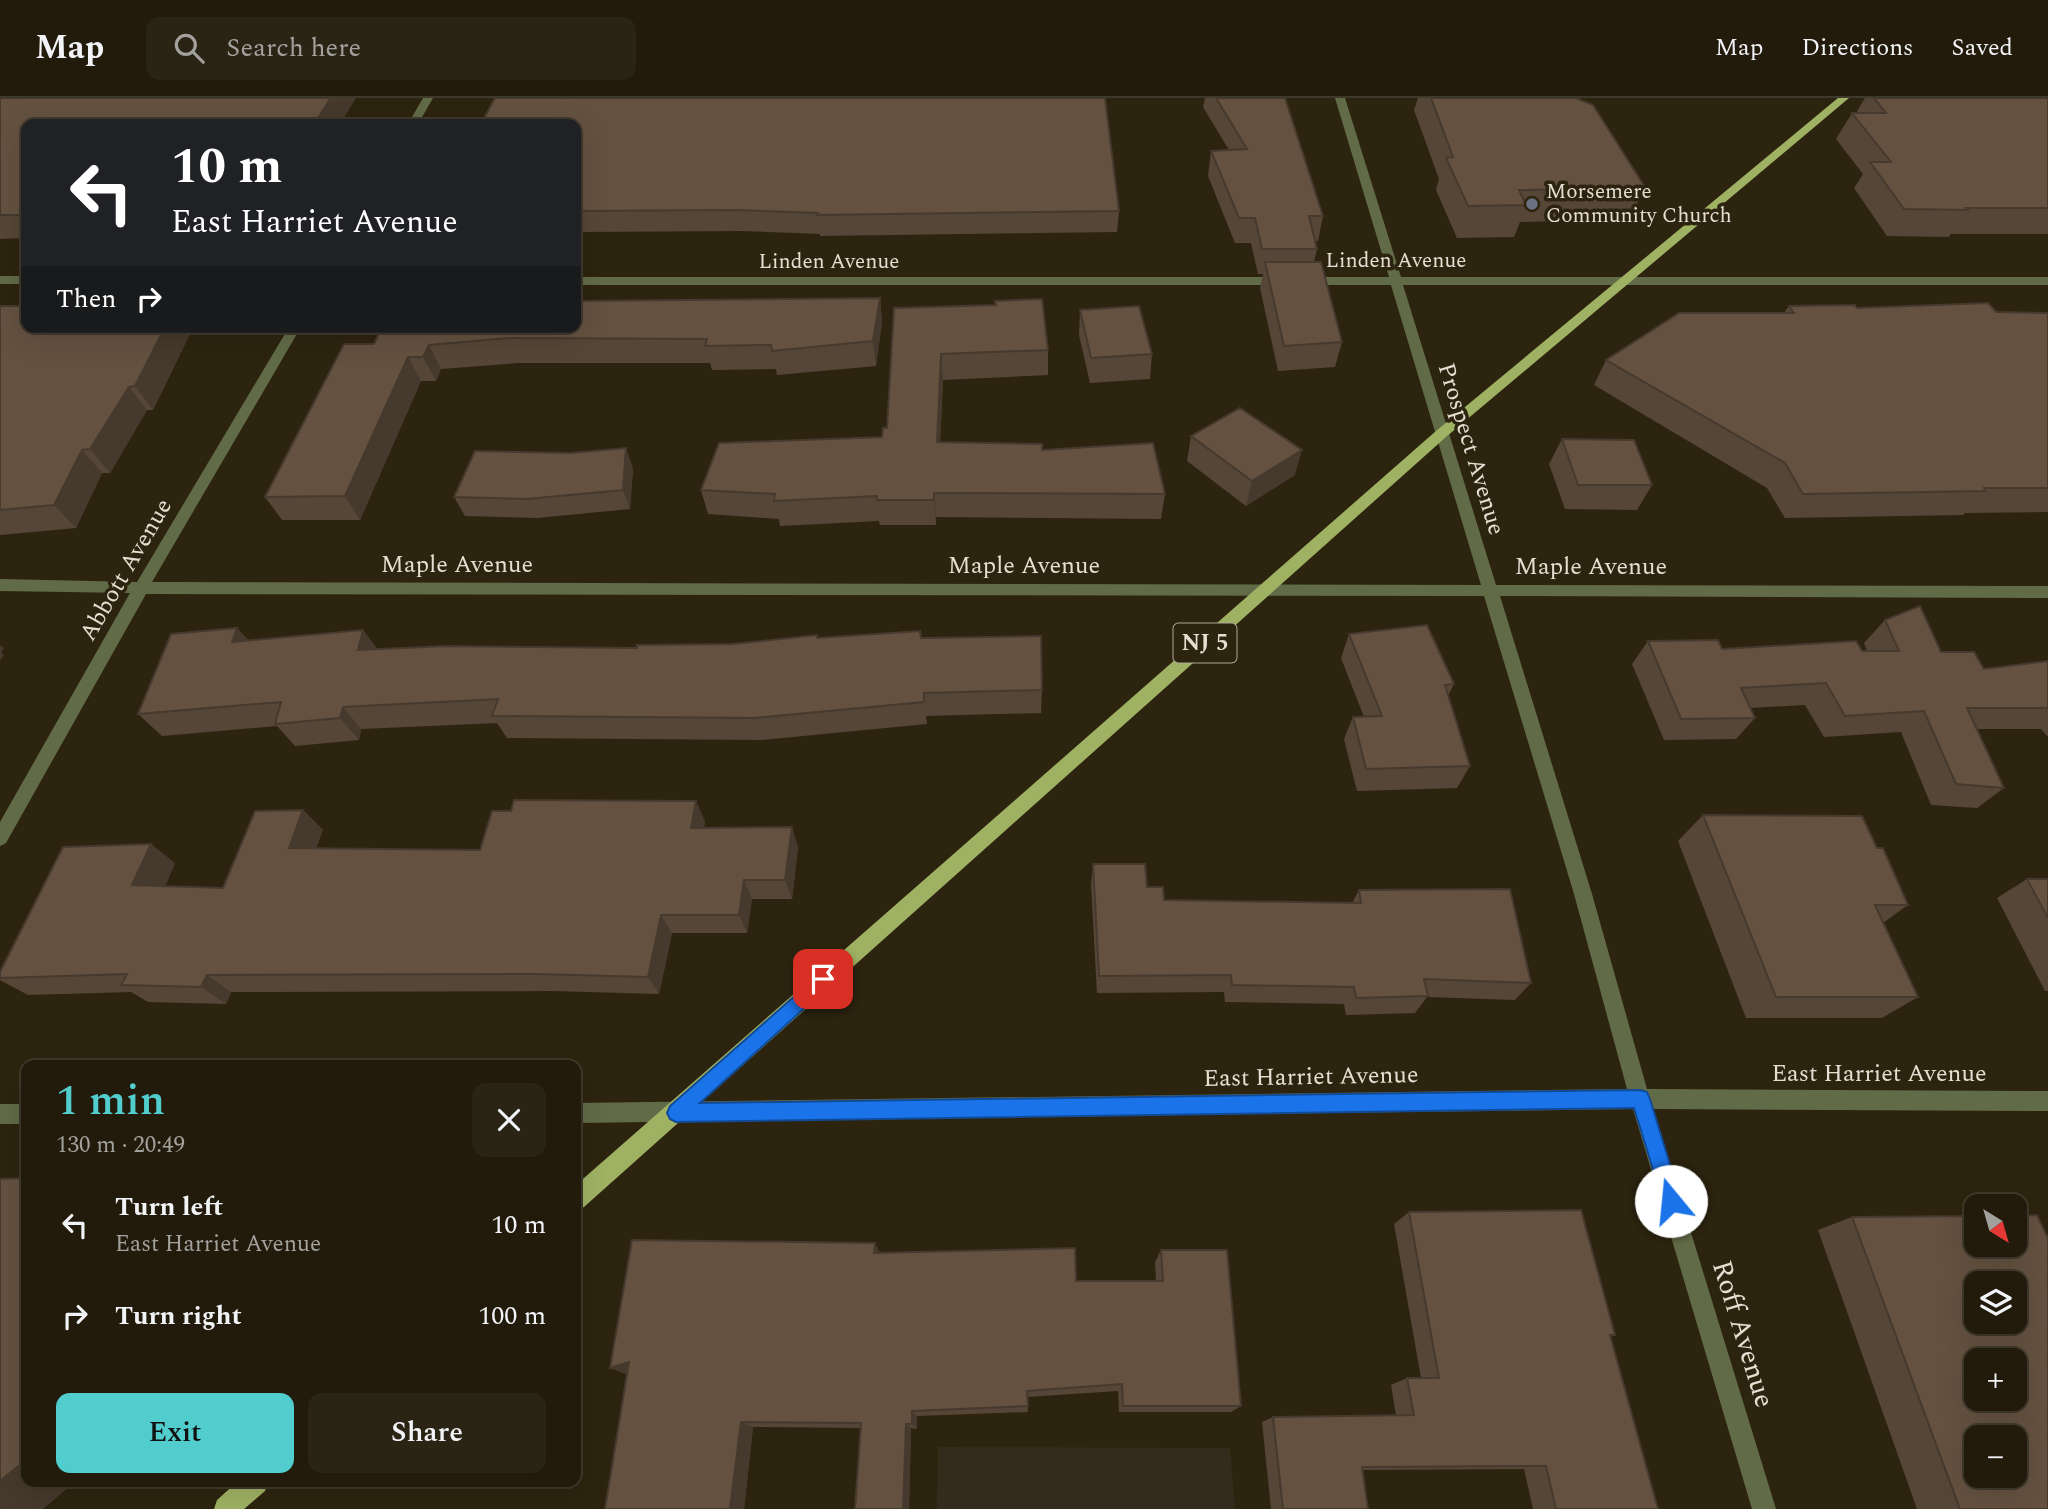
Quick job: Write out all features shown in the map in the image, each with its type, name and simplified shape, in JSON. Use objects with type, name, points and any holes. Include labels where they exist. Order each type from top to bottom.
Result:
[{"type":"main road","name":"NJ 5","points":[[581,1195],[1441,434],[1844,98]]},
{"type":"main road","points":[[226,1509],[250,1487]]},
{"type":"street","points":[[416,119],[428,98]]},
{"type":"street","name":"Prospect Avenue","points":[[1340,98],[1583,894]]},
{"type":"street","points":[[0,280],[21,280]]},
{"type":"street","name":"Linden Avenue","points":[[581,281],[2048,281]]},
{"type":"street","name":"Abbott Avenue","points":[[0,838],[141,588],[291,333]]},
{"type":"street","name":"Maple Avenue","points":[[0,584],[141,588],[2048,592]]},
{"type":"street","name":"Roff Avenue","points":[[1583,894],[1640,1099],[1764,1509]]},
{"type":"street","name":"East Harriet Avenue","points":[[581,1113],[1640,1099],[2048,1101]]},
{"type":"street","points":[[0,1114],[21,1114]]},
{"type":"shaded area","points":[[938,1447],[1230,1448],[1235,1509],[937,1509]]},
{"type":"building","points":[[0,98],[331,98],[317,119],[21,119],[21,215],[0,215]]},
{"type":"building","points":[[495,98],[1105,98],[1119,211],[817,215],[818,213],[737,210],[581,211],[581,119],[484,119]]},
{"type":"building","points":[[1216,98],[1285,98],[1323,216],[1309,216],[1317,249],[1262,249],[1255,218],[1239,218],[1211,151],[1247,149]]},
{"type":"building","points":[[1431,98],[1576,98],[1593,105],[1645,187],[1519,190],[1526,205],[1468,206],[1446,158],[1453,157]]},
{"type":"building","points":[[1874,98],[2048,98],[2048,208],[1904,209],[1870,162],[1891,162],[1852,113],[1886,113]]},
{"type":"building","points":[[1265,262],[1321,262],[1342,342],[1284,346]]},
{"type":"building","points":[[880,298],[873,341],[772,351],[771,345],[705,346],[707,339],[509,338],[429,345],[423,357],[408,357],[345,496],[265,497],[344,344],[374,344],[379,333],[581,333],[581,301]]},
{"type":"building","points":[[1042,299],[1048,350],[941,354],[937,442],[1042,444],[1042,450],[1153,443],[1165,494],[934,493],[934,500],[877,500],[877,496],[774,501],[775,494],[701,490],[719,443],[882,437],[883,428],[887,428],[894,308],[996,305],[995,301]]},
{"type":"building","points":[[1988,303],[1996,312],[2048,313],[2048,488],[1803,494],[1785,463],[1606,360],[1679,313],[1794,313],[1789,306],[1855,305],[1857,308]]},
{"type":"building","points":[[0,306],[21,306],[21,333],[162,333],[135,386],[129,387],[90,449],[82,450],[54,505],[0,510]]},
{"type":"building","points":[[1139,306],[1152,354],[1091,358],[1080,310]]},
{"type":"building","points":[[1240,408],[1302,450],[1252,481],[1191,436]]},
{"type":"building","points":[[1562,439],[1634,440],[1652,485],[1578,485]]},
{"type":"building","points":[[626,448],[623,490],[527,499],[454,497],[475,451],[571,453]]},
{"type":"building","points":[[1920,606],[1941,652],[1974,652],[1984,669],[2048,661],[2048,708],[1967,708],[2004,788],[1956,784],[1924,711],[1845,716],[1826,683],[1741,688],[1755,718],[1681,719],[1648,641],[1718,640],[1722,649],[1856,641],[1862,651],[1899,651],[1885,620]]},
{"type":"building","points":[[1427,625],[1454,684],[1445,685],[1470,766],[1366,769],[1353,717],[1382,716],[1349,634]]},
{"type":"building","points":[[237,628],[232,642],[363,630],[358,650],[447,646],[637,648],[637,645],[733,644],[817,635],[817,638],[920,631],[921,638],[1041,636],[1042,690],[924,693],[924,702],[754,718],[492,716],[498,699],[343,707],[340,718],[275,724],[281,702],[138,714],[171,634]]},
{"type":"building","points":[[514,800],[696,801],[691,828],[792,827],[785,880],[744,880],[739,915],[661,915],[648,977],[538,974],[207,975],[201,987],[121,985],[127,974],[0,978],[0,972],[63,847],[151,844],[132,885],[223,888],[255,811],[303,810],[289,848],[480,850],[492,811],[511,811]]},
{"type":"building","points":[[1703,815],[1862,816],[1877,848],[1883,848],[1908,905],[1875,905],[1918,997],[1776,997]]},
{"type":"building","points":[[1093,864],[1145,864],[1147,887],[1163,887],[1164,900],[1361,903],[1359,890],[1510,889],[1531,983],[1424,979],[1428,996],[1356,998],[1354,987],[1232,985],[1231,975],[1099,976]]},
{"type":"building","points":[[2027,879],[2048,879],[2048,918]]},
{"type":"building","points":[[21,1178],[21,1464],[0,1481],[0,1179]]},
{"type":"building","points":[[1581,1210],[1615,1335],[1610,1335],[1658,1509],[1556,1509],[1546,1466],[1362,1467],[1368,1509],[1283,1509],[1273,1417],[1414,1415],[1407,1378],[1439,1378],[1409,1212]]},
{"type":"building","points":[[2027,1215],[2037,1215],[2048,1238],[2048,1509],[1960,1509],[1852,1217],[1964,1216],[1964,1257],[2027,1257]]},
{"type":"building","points":[[632,1240],[875,1243],[874,1253],[1075,1248],[1076,1281],[1163,1281],[1161,1250],[1227,1250],[1241,1406],[1123,1406],[1122,1384],[1027,1391],[1028,1406],[912,1411],[912,1424],[906,1424],[903,1509],[855,1509],[861,1423],[741,1422],[730,1509],[605,1509],[629,1362],[610,1368]]},
{"type":"place","name":"Morsemere Community Church","points":[[1532,204]]},
{"type":"route","points":[[823,979],[676,1113],[1640,1099],[1671,1201]]}]
